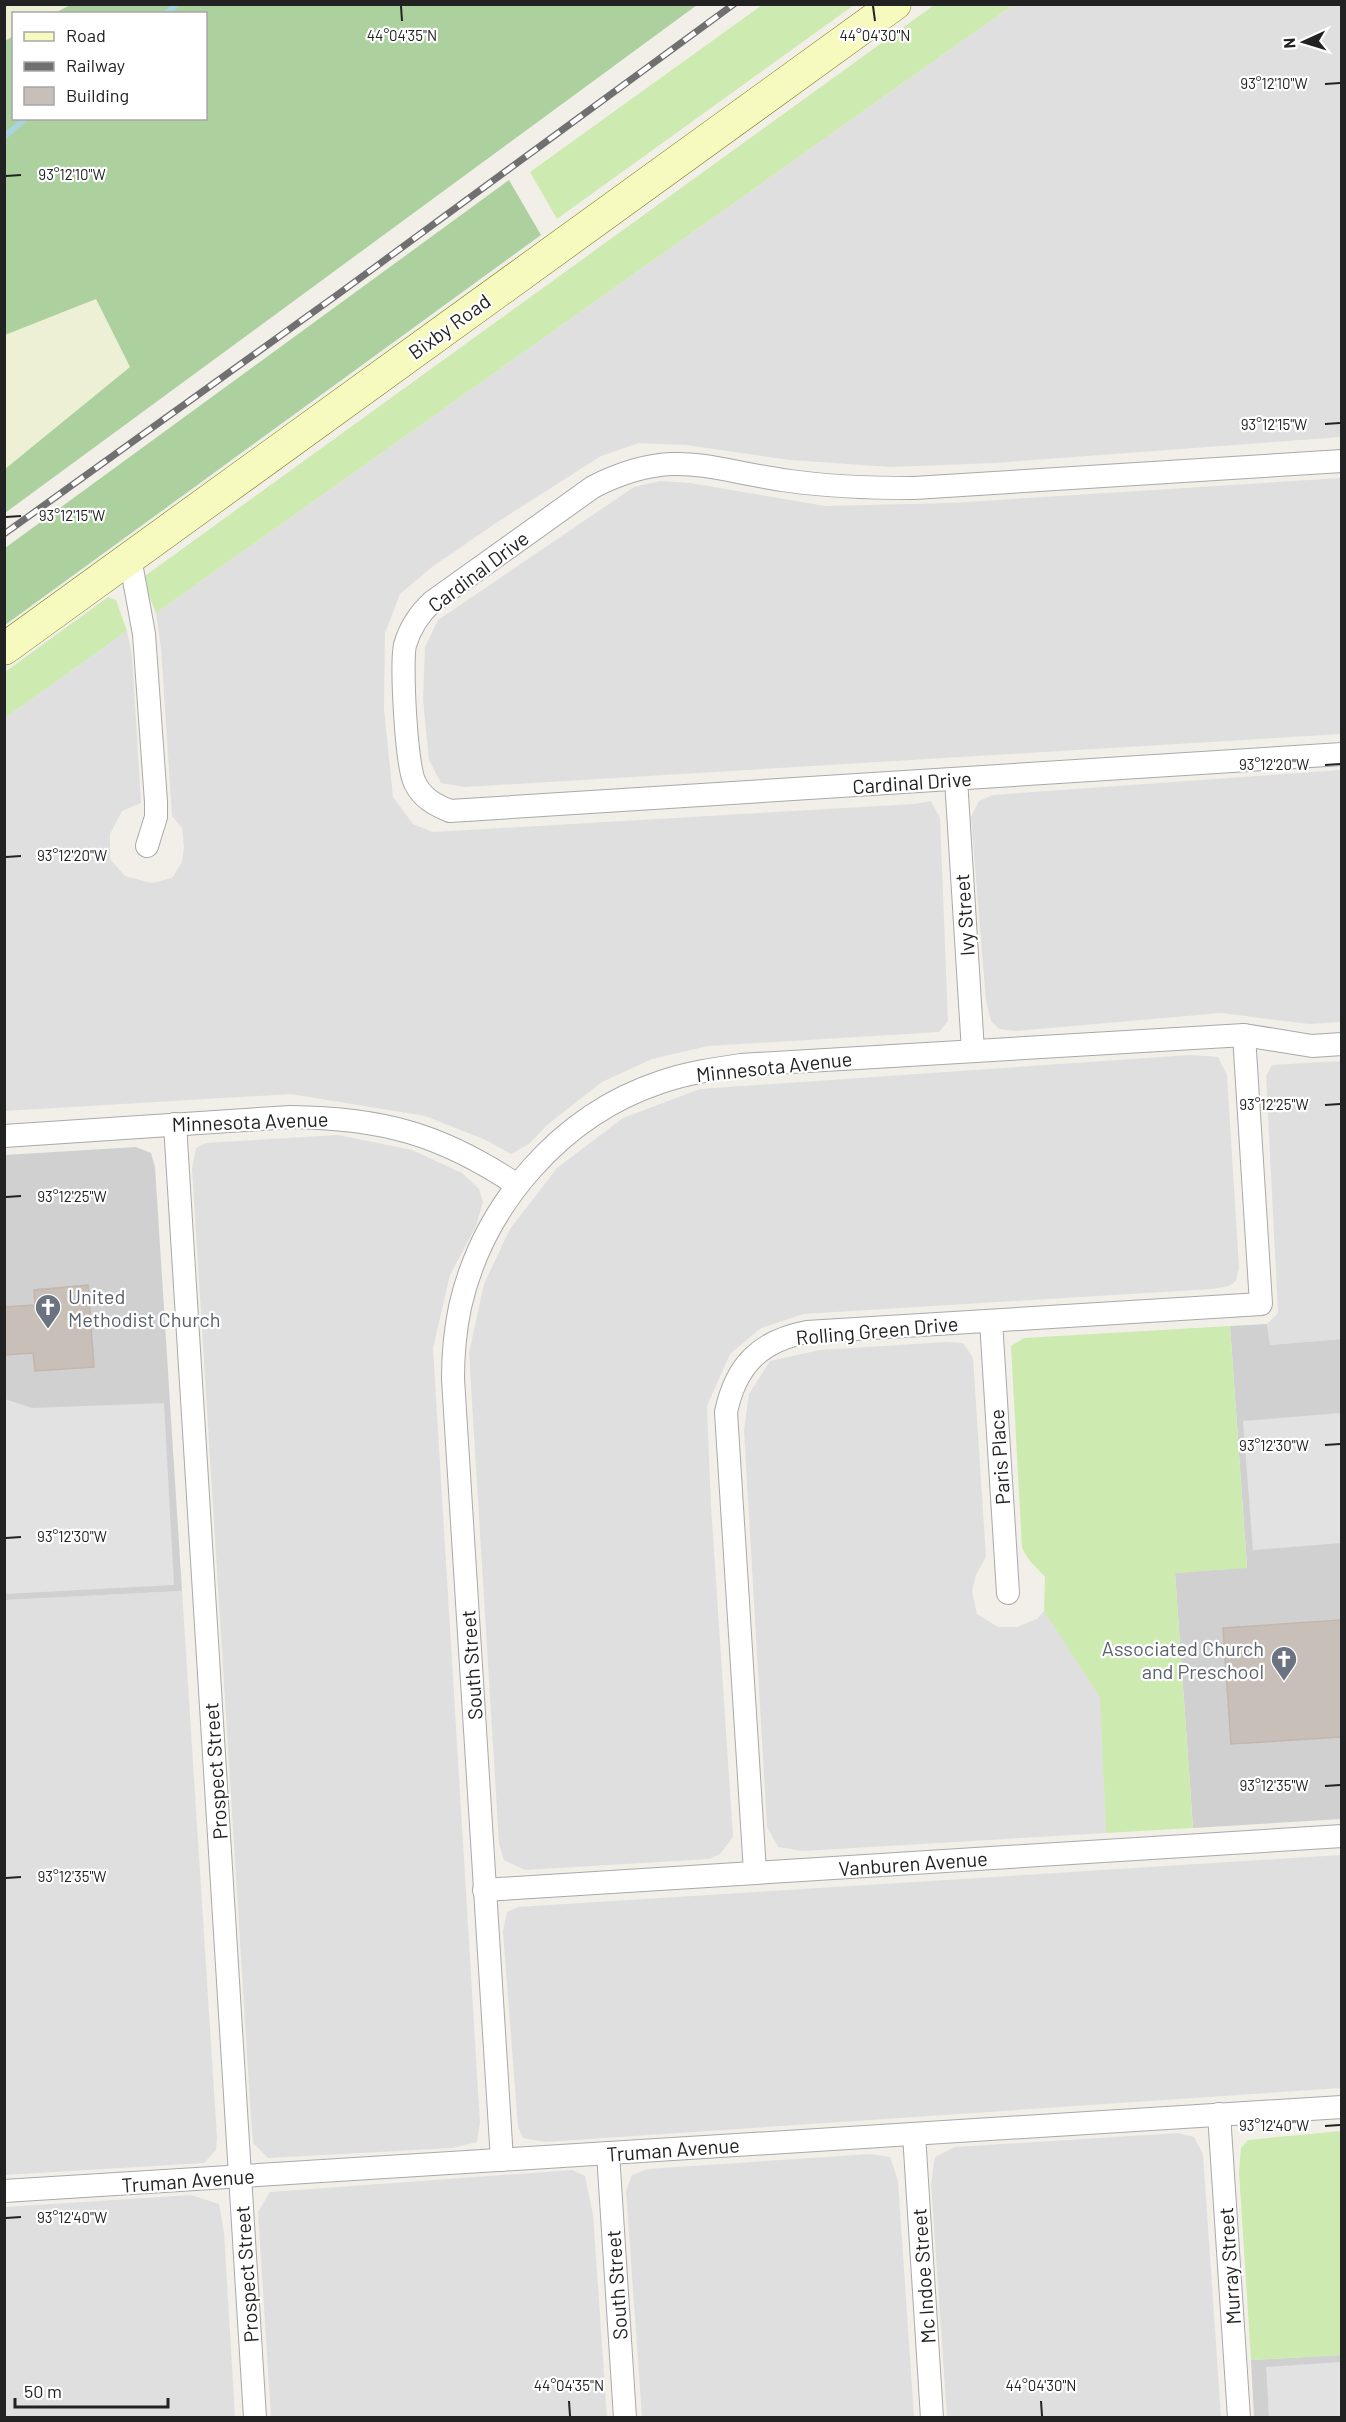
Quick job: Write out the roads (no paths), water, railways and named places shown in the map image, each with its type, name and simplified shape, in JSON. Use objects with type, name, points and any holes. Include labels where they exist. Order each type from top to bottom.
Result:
[{"type":"main road","name":"Bixby Road","points":[[4,649],[895,4]]},
{"type":"street","name":"Cardinal Drive","points":[[1341,461],[914,488],[864,488],[790,481],[700,464],[672,463],[644,466],[618,474],[593,487],[432,602],[413,625],[405,644],[403,665],[410,765],[414,782],[423,796],[436,806],[450,811],[1341,754]]},
{"type":"street","points":[[130,558],[144,634],[156,802],[156,817],[147,846]]},
{"type":"street","name":"Ivy Street","points":[[956,779],[973,1051]]},
{"type":"street","name":"Minnesota Avenue","points":[[4,1136],[290,1117],[336,1117],[416,1132],[458,1149],[517,1185],[560,1140],[585,1120],[621,1099],[659,1082],[699,1071],[741,1065],[1244,1035],[1312,1046],[1341,1044]]},
{"type":"street","name":"Rolling Green Drive","points":[[755,1872],[726,1412],[731,1391],[740,1372],[753,1356],[770,1344],[807,1332],[1261,1304],[1244,1035]]},
{"type":"street","name":"Prospect Street","points":[[175,1124],[255,2418]]},
{"type":"street","name":"South Street","points":[[502,2160],[453,1379],[454,1348],[460,1307],[472,1267],[489,1229],[517,1185]]},
{"type":"street","name":"Paris Place","points":[[991,1321],[1008,1593]]},
{"type":"street","name":"Vanburen Avenue","points":[[484,1890],[1341,1836]]},
{"type":"street","name":"Truman Avenue","points":[[4,2191],[1341,2107]]},
{"type":"street","name":"Murray Street","points":[[1220,2114],[1239,2418]]},
{"type":"street","name":"Mc Indoe Street","points":[[914,2134],[932,2418]]},
{"type":"street","name":"South Street","points":[[608,2153],[625,2418]]},
{"type":"waterway","points":[[168,12],[177,4]]},
{"type":"waterway","points":[[4,137],[24,120]]},
{"type":"railway","points":[[4,534],[337,295],[734,4]]},
{"type":"place","name":"United Methodist Church","points":[[48,1330]]},
{"type":"place","name":"Associated Church and Preschool","points":[[1284,1682]]}]
